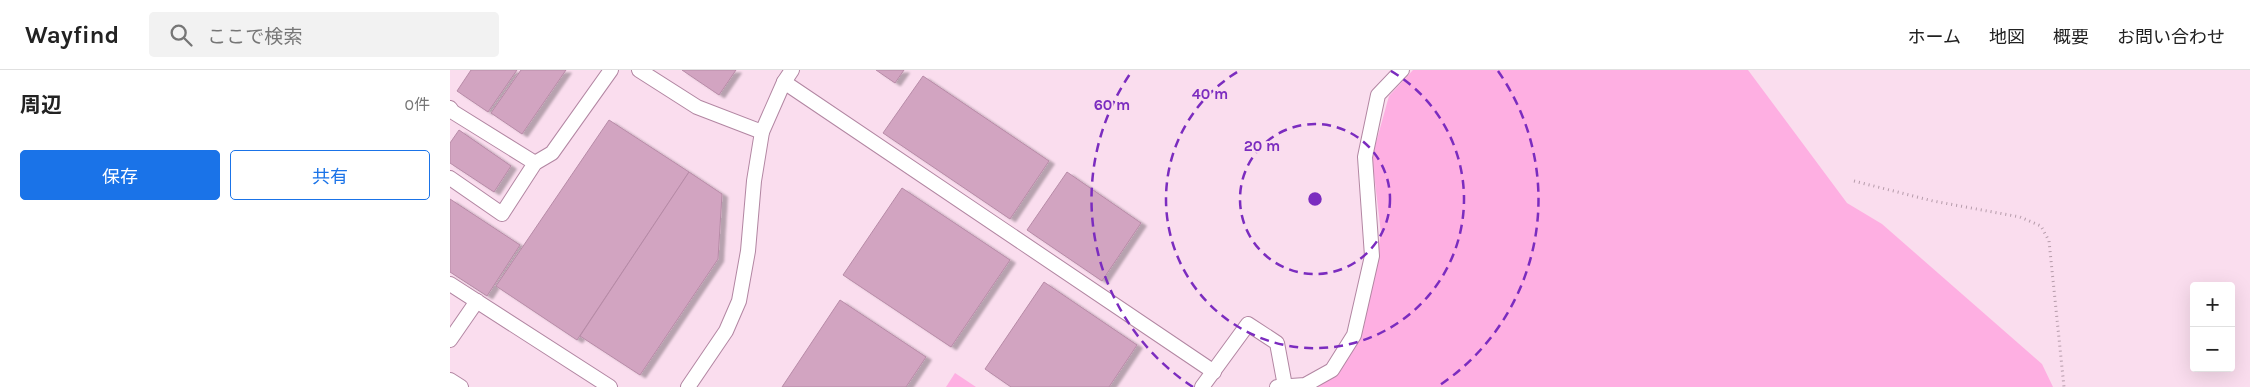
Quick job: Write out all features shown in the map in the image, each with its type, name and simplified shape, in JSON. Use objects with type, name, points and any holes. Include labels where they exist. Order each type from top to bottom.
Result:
[{"type":"lane","points":[[450,178],[502,214],[535,163],[552,153],[611,70]]},
{"type":"lane","points":[[639,70],[697,107],[762,132]]},
{"type":"lane","points":[[1202,387],[1248,324],[1277,343],[1281,386],[1305,385],[1332,370],[1354,335],[1372,256],[1364,157],[1378,95],[1402,70]]},
{"type":"lane","points":[[688,387],[726,331],[739,301],[748,251],[754,181],[762,132],[788,76],[1214,372]]},
{"type":"lane","points":[[450,108],[453,112],[535,163]]},
{"type":"lane","points":[[450,284],[610,387]]},
{"type":"lane","points":[[450,340],[476,301]]},
{"type":"lane","points":[[450,380],[461,387]]},
{"type":"path","points":[[1854,181],[1933,202],[2020,217],[2041,226],[2048,241],[2064,387]]},
{"type":"shaded area","points":[[1413,70],[1748,70],[1847,203],[1882,224],[2042,364],[2053,387],[1311,387],[1338,375],[1363,331],[1381,233],[1372,157],[1389,96]]},
{"type":"shaded area","points":[[955,373],[976,387],[946,387]]},
{"type":"building","points":[[471,70],[517,70],[488,112],[457,91]]},
{"type":"building","points":[[521,70],[566,70],[522,134],[491,113]]},
{"type":"building","points":[[682,70],[736,70],[719,95]]},
{"type":"building","points":[[876,70],[904,70],[895,83]]},
{"type":"building","points":[[923,76],[1049,161],[1010,219],[883,133]]},
{"type":"building","points":[[609,120],[689,172],[577,340],[496,286]]},
{"type":"building","points":[[459,130],[511,166],[494,192],[450,163],[450,143]]},
{"type":"building","points":[[689,172],[722,194],[718,259],[640,375],[580,336]]},
{"type":"building","points":[[1067,172],[1141,223],[1102,281],[1027,230]]},
{"type":"building","points":[[902,188],[1010,260],[951,347],[843,275]]},
{"type":"building","points":[[450,199],[520,245],[487,296],[450,272]]},
{"type":"building","points":[[1044,282],[1137,345],[1109,387],[1011,387],[985,369]]},
{"type":"building","points":[[840,300],[926,357],[906,387],[782,387]]}]
